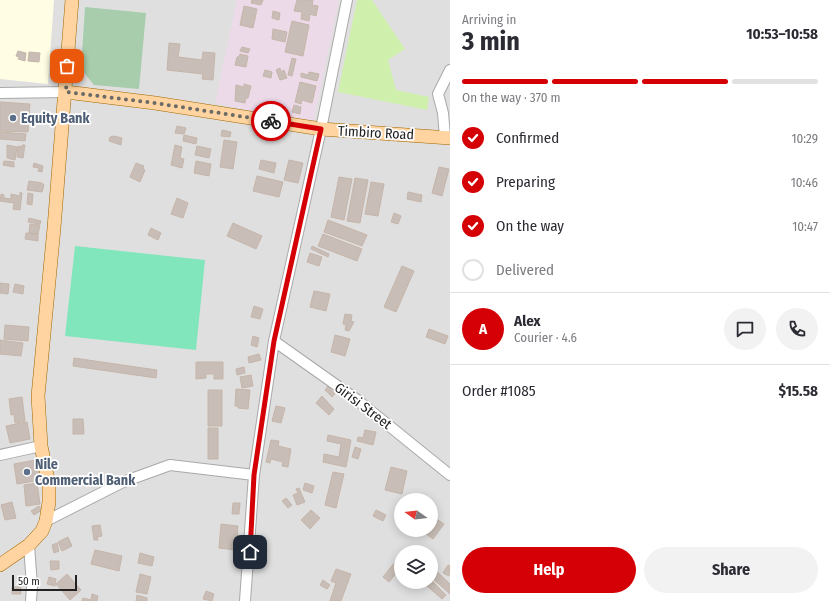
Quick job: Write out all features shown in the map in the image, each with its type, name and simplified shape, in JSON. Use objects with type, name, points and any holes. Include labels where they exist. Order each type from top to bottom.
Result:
[{"type":"main road","points":[[0,565],[29,545],[42,531],[46,521],[49,486],[41,446],[38,396],[44,349],[59,146],[66,92],[72,0]]},
{"type":"main road","name":"Timbiro Road","points":[[66,92],[155,103],[321,129],[447,137]]},
{"type":"street","points":[[245,601],[254,475],[274,341],[321,129],[347,0]]},
{"type":"street","points":[[447,137],[438,94],[450,70]]},
{"type":"street","points":[[0,93],[66,92]]},
{"type":"street","name":"Girisi Street","points":[[274,341],[356,399],[450,475]]},
{"type":"street","points":[[0,455],[41,446]]},
{"type":"street","points":[[46,521],[123,482],[170,465],[254,475]]},
{"type":"street","points":[[29,545],[32,586],[31,601]]},
{"type":"shaded area","points":[[0,0],[450,0],[450,601],[0,601]]},
{"type":"shaded area","points":[[0,0],[54,0],[48,84],[0,79]]},
{"type":"shaded area","points":[[237,0],[339,0],[313,124],[215,103]]},
{"type":"green space","points":[[357,0],[372,0],[405,49],[388,60],[396,90],[429,97],[427,110],[338,92]]},
{"type":"green space","points":[[85,7],[146,13],[139,89],[94,85],[81,69]]},
{"type":"green space","points":[[75,246],[205,260],[196,350],[65,336]]},
{"type":"building","points":[[252,0],[263,0],[261,5],[251,3]]},
{"type":"building","points":[[297,0],[313,0],[312,5],[318,6],[316,16],[310,14],[309,21],[301,19],[302,12],[294,11]]},
{"type":"building","points":[[244,6],[257,9],[253,28],[240,25]]},
{"type":"building","points":[[273,11],[280,13],[279,20],[272,18]]},
{"type":"building","points":[[292,21],[309,25],[303,56],[285,52]]},
{"type":"building","points":[[273,29],[287,32],[285,42],[272,39]]},
{"type":"building","points":[[169,43],[180,44],[178,57],[202,60],[203,52],[215,53],[213,80],[202,79],[203,74],[167,70]]},
{"type":"building","points":[[242,47],[250,49],[248,53],[240,51]]},
{"type":"building","points":[[18,51],[26,53],[25,61],[18,59],[19,57],[16,56]]},
{"type":"building","points":[[29,52],[40,53],[39,62],[28,61]]},
{"type":"building","points":[[240,54],[248,56],[246,67],[235,65],[237,57],[239,57]]},
{"type":"building","points":[[292,58],[296,59],[292,76],[288,75]]},
{"type":"building","points":[[280,68],[281,72],[284,70],[287,78],[280,80],[276,70]]},
{"type":"building","points":[[265,70],[272,72],[271,78],[263,76]]},
{"type":"building","points":[[309,72],[319,74],[317,81],[301,77],[301,73],[308,75]]},
{"type":"building","points":[[300,82],[316,86],[312,103],[302,100],[301,104],[295,102]]},
{"type":"building","points":[[244,84],[251,86],[248,98],[246,98],[245,103],[235,101],[236,85],[244,87]]},
{"type":"building","points":[[0,102],[30,104],[28,132],[0,131]]},
{"type":"building","points":[[294,105],[301,107],[300,114],[292,112]]},
{"type":"building","points":[[177,126],[186,128],[184,134],[175,133]]},
{"type":"building","points":[[222,130],[231,132],[230,137],[221,136]]},
{"type":"building","points":[[0,132],[26,134],[25,141],[0,139]]},
{"type":"building","points":[[184,135],[197,138],[196,144],[183,141]]},
{"type":"building","points":[[114,136],[122,138],[121,145],[109,141],[110,137]]},
{"type":"building","points":[[224,140],[237,142],[233,169],[220,167]]},
{"type":"building","points":[[7,145],[17,147],[15,160],[7,158]]},
{"type":"building","points":[[22,145],[25,145],[23,158],[17,157],[18,146],[22,147]]},
{"type":"building","points":[[175,145],[182,147],[180,158],[184,159],[182,168],[171,165]]},
{"type":"building","points":[[197,146],[211,149],[209,158],[195,155]]},
{"type":"building","points":[[261,160],[276,163],[274,173],[259,169]]},
{"type":"building","points":[[289,160],[303,163],[298,183],[284,180]]},
{"type":"building","points":[[4,161],[14,162],[14,167],[3,165]]},
{"type":"building","points":[[196,161],[211,164],[209,176],[194,173]]},
{"type":"building","points":[[34,163],[43,166],[42,172],[38,171],[39,168],[33,167]]},
{"type":"building","points":[[136,163],[144,166],[143,169],[145,170],[140,182],[130,177]]},
{"type":"building","points":[[439,167],[449,169],[442,196],[432,193]]},
{"type":"building","points":[[257,176],[283,182],[279,197],[253,191]]},
{"type":"building","points":[[339,177],[352,179],[344,220],[331,217]]},
{"type":"building","points":[[355,178],[368,180],[360,223],[347,221]]},
{"type":"building","points":[[29,181],[42,183],[44,185],[42,192],[27,190]]},
{"type":"building","points":[[371,182],[384,184],[378,216],[365,214]]},
{"type":"building","points":[[20,192],[22,193],[20,210],[13,209],[14,203],[0,201],[1,194],[4,195],[4,198],[11,199],[11,194],[20,196]]},
{"type":"building","points":[[408,192],[422,195],[421,202],[407,199]]},
{"type":"building","points":[[28,193],[33,194],[32,205],[27,204]]},
{"type":"building","points":[[177,198],[188,203],[183,218],[171,214]]},
{"type":"building","points":[[394,213],[401,216],[398,224],[391,222]]},
{"type":"building","points":[[29,218],[41,221],[40,224],[28,222]]},
{"type":"building","points":[[328,220],[367,235],[362,246],[324,232]]},
{"type":"building","points":[[233,223],[262,236],[256,249],[227,236]]},
{"type":"building","points":[[30,224],[40,225],[38,234],[29,233]]},
{"type":"building","points":[[151,228],[161,233],[158,240],[148,235]]},
{"type":"building","points":[[26,233],[38,234],[38,241],[25,239]]},
{"type":"building","points":[[323,234],[362,249],[357,261],[318,246]]},
{"type":"building","points":[[312,246],[329,254],[328,257],[311,249]]},
{"type":"building","points":[[310,253],[322,257],[319,266],[307,262]]},
{"type":"building","points":[[402,266],[414,271],[396,312],[384,307]]},
{"type":"building","points":[[0,283],[9,284],[8,294],[0,293]]},
{"type":"building","points":[[15,284],[24,286],[23,294],[13,292]]},
{"type":"building","points":[[314,291],[330,294],[326,311],[310,307]]},
{"type":"building","points":[[254,306],[263,309],[260,319],[251,317]]},
{"type":"building","points":[[345,314],[352,315],[351,321],[354,322],[349,331],[345,330],[346,325],[343,324]]},
{"type":"building","points":[[5,325],[29,327],[28,341],[4,339]]},
{"type":"building","points":[[429,329],[448,336],[445,344],[426,337]]},
{"type":"building","points":[[335,335],[350,339],[345,356],[331,352]]},
{"type":"building","points":[[253,336],[259,338],[257,347],[251,345]]},
{"type":"building","points":[[0,340],[23,343],[21,356],[0,354]]},
{"type":"building","points":[[259,354],[261,360],[249,363],[248,357]]},
{"type":"building","points":[[74,358],[157,370],[156,378],[73,366]]},
{"type":"building","points":[[196,362],[223,362],[223,379],[214,379],[214,374],[206,374],[206,378],[196,379]]},
{"type":"building","points":[[244,367],[245,373],[237,375],[236,369]]},
{"type":"building","points":[[251,375],[253,386],[242,388],[240,377]]},
{"type":"building","points":[[328,386],[335,394],[332,397],[325,390]]},
{"type":"building","points":[[236,389],[250,390],[248,409],[238,408],[238,406],[235,406]]},
{"type":"building","points":[[208,390],[222,390],[222,426],[208,426]]},
{"type":"building","points":[[322,396],[334,409],[329,415],[316,403]]},
{"type":"building","points":[[22,397],[25,421],[15,423],[14,414],[11,415],[9,399]]},
{"type":"building","points":[[276,406],[285,408],[281,423],[272,421]]},
{"type":"building","points":[[73,419],[83,419],[84,434],[73,434]]},
{"type":"building","points":[[27,422],[30,439],[10,443],[6,426]]},
{"type":"building","points":[[208,428],[218,428],[218,459],[208,459]]},
{"type":"building","points":[[365,430],[376,432],[373,445],[357,441],[358,437],[363,438]]},
{"type":"building","points":[[328,435],[351,440],[346,467],[323,462],[324,454],[339,457],[341,444],[327,441]]},
{"type":"building","points":[[271,440],[279,441],[278,446],[291,449],[288,467],[282,466],[283,462],[271,459],[270,463],[266,462]]},
{"type":"building","points":[[355,447],[361,449],[358,459],[352,457]]},
{"type":"building","name":"Nile Commercial Bank","points":[[36,460],[40,480],[17,484],[14,464]]},
{"type":"building","points":[[391,467],[407,471],[402,493],[385,490]]},
{"type":"building","points":[[333,472],[344,474],[336,508],[325,505]]},
{"type":"building","points":[[37,483],[40,504],[26,506],[24,485]]},
{"type":"building","points":[[305,483],[314,486],[312,493],[303,490]]},
{"type":"building","points":[[299,488],[305,502],[297,505],[293,495],[298,493],[296,489]]},
{"type":"building","points":[[286,498],[292,505],[288,508],[282,501]]},
{"type":"building","points":[[12,502],[16,518],[5,520],[1,505]]},
{"type":"building","points":[[233,503],[240,503],[239,514],[232,514]]},
{"type":"building","points":[[39,506],[42,510],[34,515],[31,511]]},
{"type":"building","points":[[311,510],[320,518],[310,529],[301,520]]},
{"type":"building","points":[[376,510],[386,515],[383,521],[373,516]]},
{"type":"building","points":[[438,520],[444,524],[438,532]]},
{"type":"building","points":[[221,524],[238,526],[236,550],[219,548]]},
{"type":"building","points":[[100,525],[102,536],[97,537],[98,540],[94,540],[92,526]]},
{"type":"building","points":[[68,537],[72,546],[62,551],[58,542]]},
{"type":"building","points":[[57,543],[59,551],[54,553],[52,545]]},
{"type":"building","points":[[95,550],[122,556],[119,571],[91,564]]},
{"type":"building","points":[[140,553],[154,557],[152,566],[138,563]]},
{"type":"building","points":[[50,561],[59,561],[59,569],[51,570]]},
{"type":"building","points":[[394,563],[394,576],[389,582],[383,577]]},
{"type":"building","points":[[448,565],[450,566],[449,576],[443,573]]},
{"type":"building","points":[[336,569],[351,574],[341,601],[330,601],[336,583],[331,581]]},
{"type":"building","points":[[438,573],[450,584],[450,594],[438,583]]},
{"type":"building","points":[[67,574],[81,590],[70,600],[56,584]]},
{"type":"building","points":[[140,574],[151,577],[147,594],[136,592]]},
{"type":"building","points":[[49,577],[56,579],[55,586],[47,584]]},
{"type":"building","points":[[323,580],[330,585],[327,589],[320,585]]},
{"type":"building","points":[[12,587],[21,587],[21,594],[12,594]]},
{"type":"building","points":[[438,587],[446,595],[442,599],[430,589],[438,589]]},
{"type":"building","points":[[206,591],[214,594],[212,601],[203,599]]},
{"type":"building","points":[[92,594],[98,596],[97,601],[82,601],[83,598],[91,600]]},
{"type":"building","points":[[137,595],[147,598],[147,601],[136,601]]},
{"type":"way so far","points":[[67,66],[66,92],[155,103],[271,121]]},
{"type":"place","name":"Equity Bank","points":[[13,118]]},
{"type":"place","name":"Nile Commercial Bank","points":[[27,472]]},
{"type":"route","points":[[250,552],[254,475],[274,341],[321,129],[271,121]]}]
